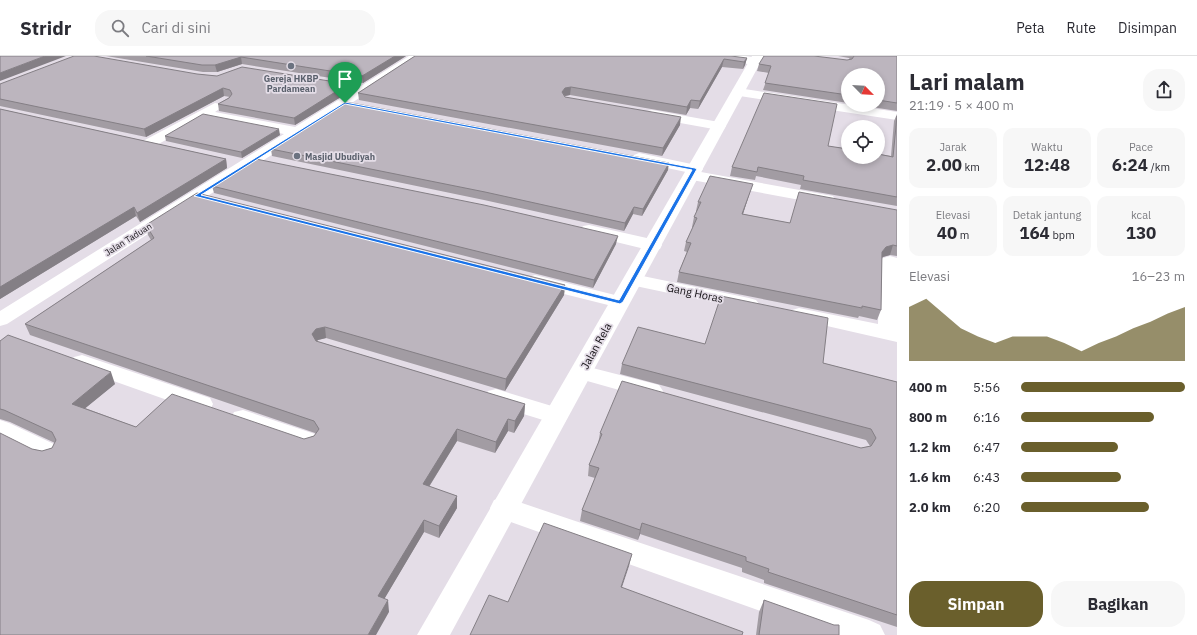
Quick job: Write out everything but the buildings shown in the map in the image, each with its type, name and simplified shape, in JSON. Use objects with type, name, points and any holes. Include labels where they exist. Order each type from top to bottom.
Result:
[{"type":"street","name":"Jalan Taduan","points":[[5,323],[197,196],[298,132],[353,104],[366,89],[417,56]]},
{"type":"street","points":[[718,56],[757,59]]},
{"type":"street","name":"Jalan Rela","points":[[433,635],[757,59]]},
{"type":"street","points":[[349,86],[366,89]]},
{"type":"street","points":[[738,92],[897,116]]},
{"type":"street","points":[[148,144],[225,101]]},
{"type":"street","points":[[639,112],[719,126]]},
{"type":"street","points":[[202,114],[298,132]]},
{"type":"street","points":[[132,140],[171,149]]},
{"type":"street","points":[[625,156],[693,172],[844,203]]},
{"type":"street","points":[[223,160],[279,164]]},
{"type":"street","points":[[197,196],[220,202]]},
{"type":"street","points":[[576,227],[652,245]]},
{"type":"street","points":[[890,262],[892,334]]},
{"type":"street","points":[[520,277],[620,302]]},
{"type":"street","name":"Gang Horas","points":[[633,280],[892,334]]},
{"type":"street","points":[[65,356],[306,440]]},
{"type":"street","points":[[581,372],[673,397]]},
{"type":"street","points":[[475,391],[556,416]]},
{"type":"street","points":[[0,430],[47,452]]},
{"type":"street","points":[[504,508],[869,635]]},
{"type":"place","name":"Gereja HKBP Pardamean","points":[[291,66]]},
{"type":"place","name":"Masjid Ubudiyah","points":[[297,156]]},
{"type":"route","points":[[345,103],[695,169],[620,302],[197,196],[345,103]]}]
